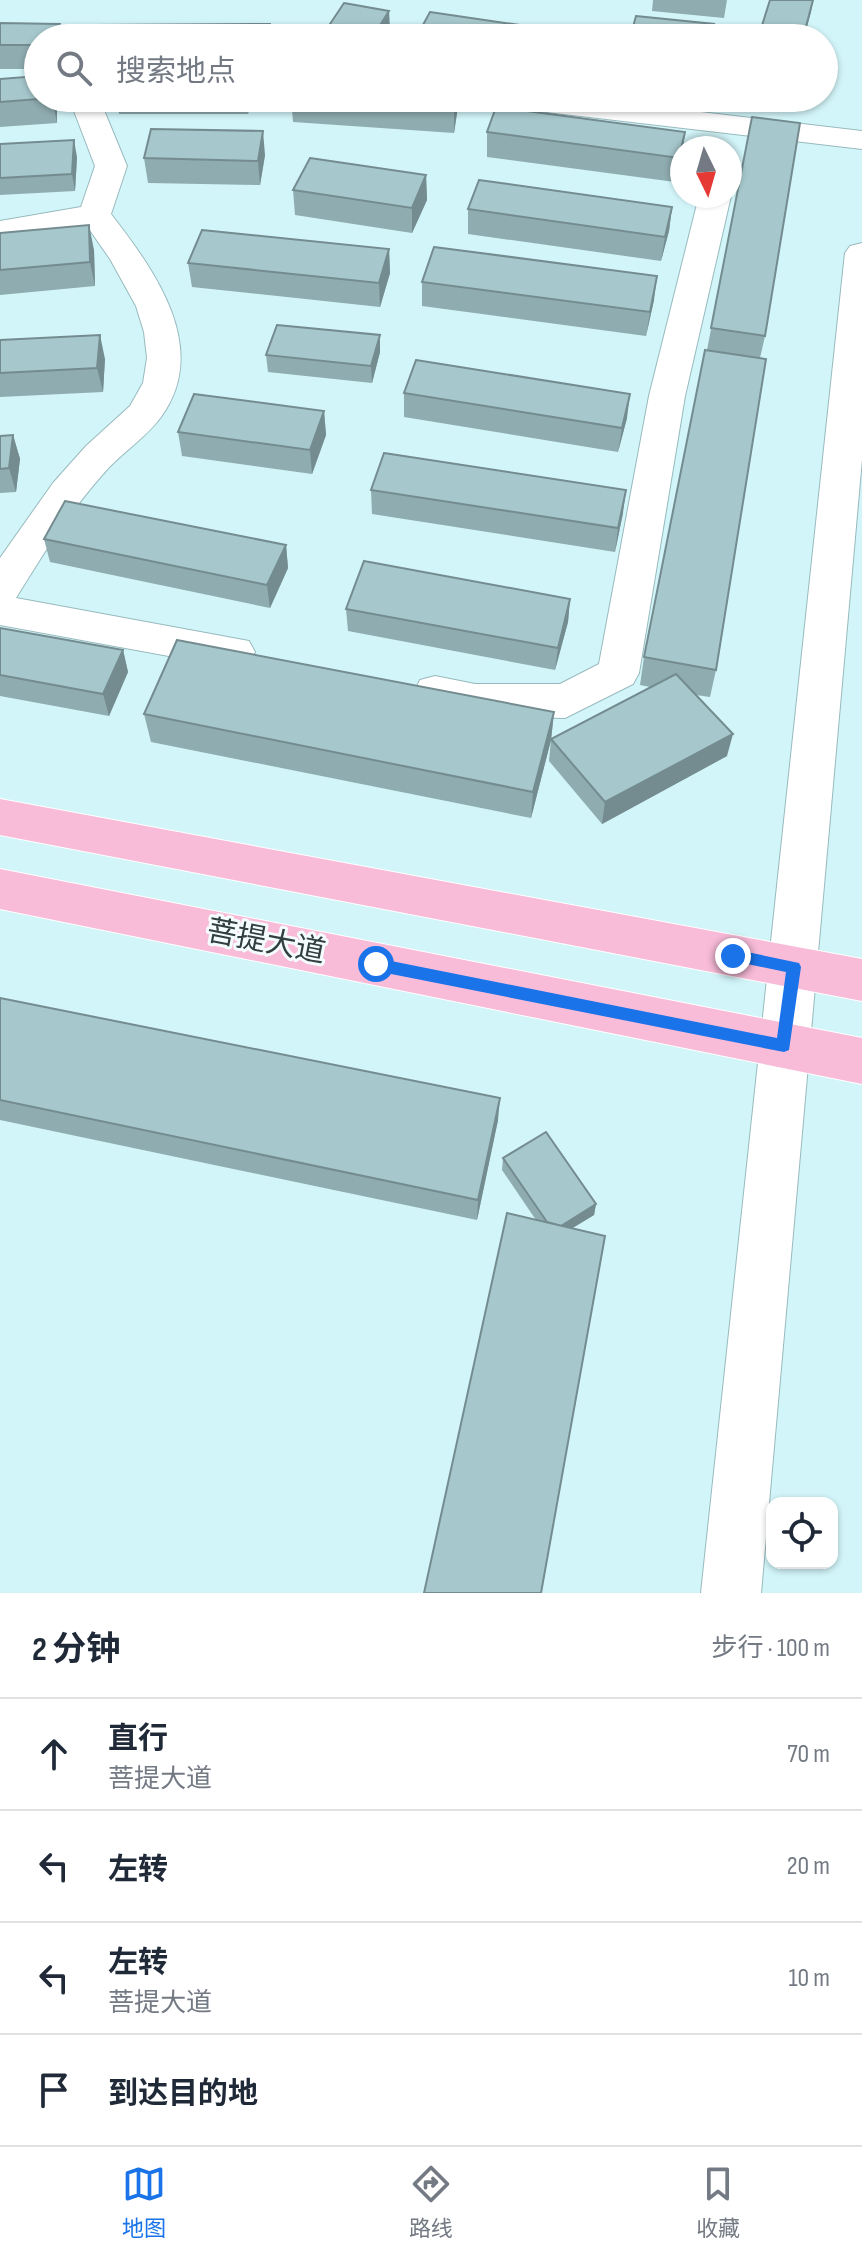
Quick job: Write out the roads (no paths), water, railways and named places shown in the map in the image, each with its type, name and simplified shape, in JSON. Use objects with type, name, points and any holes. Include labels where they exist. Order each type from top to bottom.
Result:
[{"type":"main road","points":[[0,817],[862,980]]},
{"type":"main road","name":"菩提大道","points":[[0,889],[862,1061]]},
{"type":"street","points":[[90,112],[111,166],[95,215]]},
{"type":"street","points":[[585,112],[723,136]]},
{"type":"street","points":[[742,137],[862,140]]},
{"type":"street","points":[[398,685],[475,700],[565,701],[618,673],[667,396],[712,208]]},
{"type":"street","points":[[0,231],[95,215]]},
{"type":"street","points":[[0,591],[46,517],[94,460],[150,406],[166,363],[158,318],[121,249],[95,215]]},
{"type":"street","points":[[731,1593],[784,1046],[850,544],[862,253]]},
{"type":"street","points":[[0,610],[274,660]]}]
